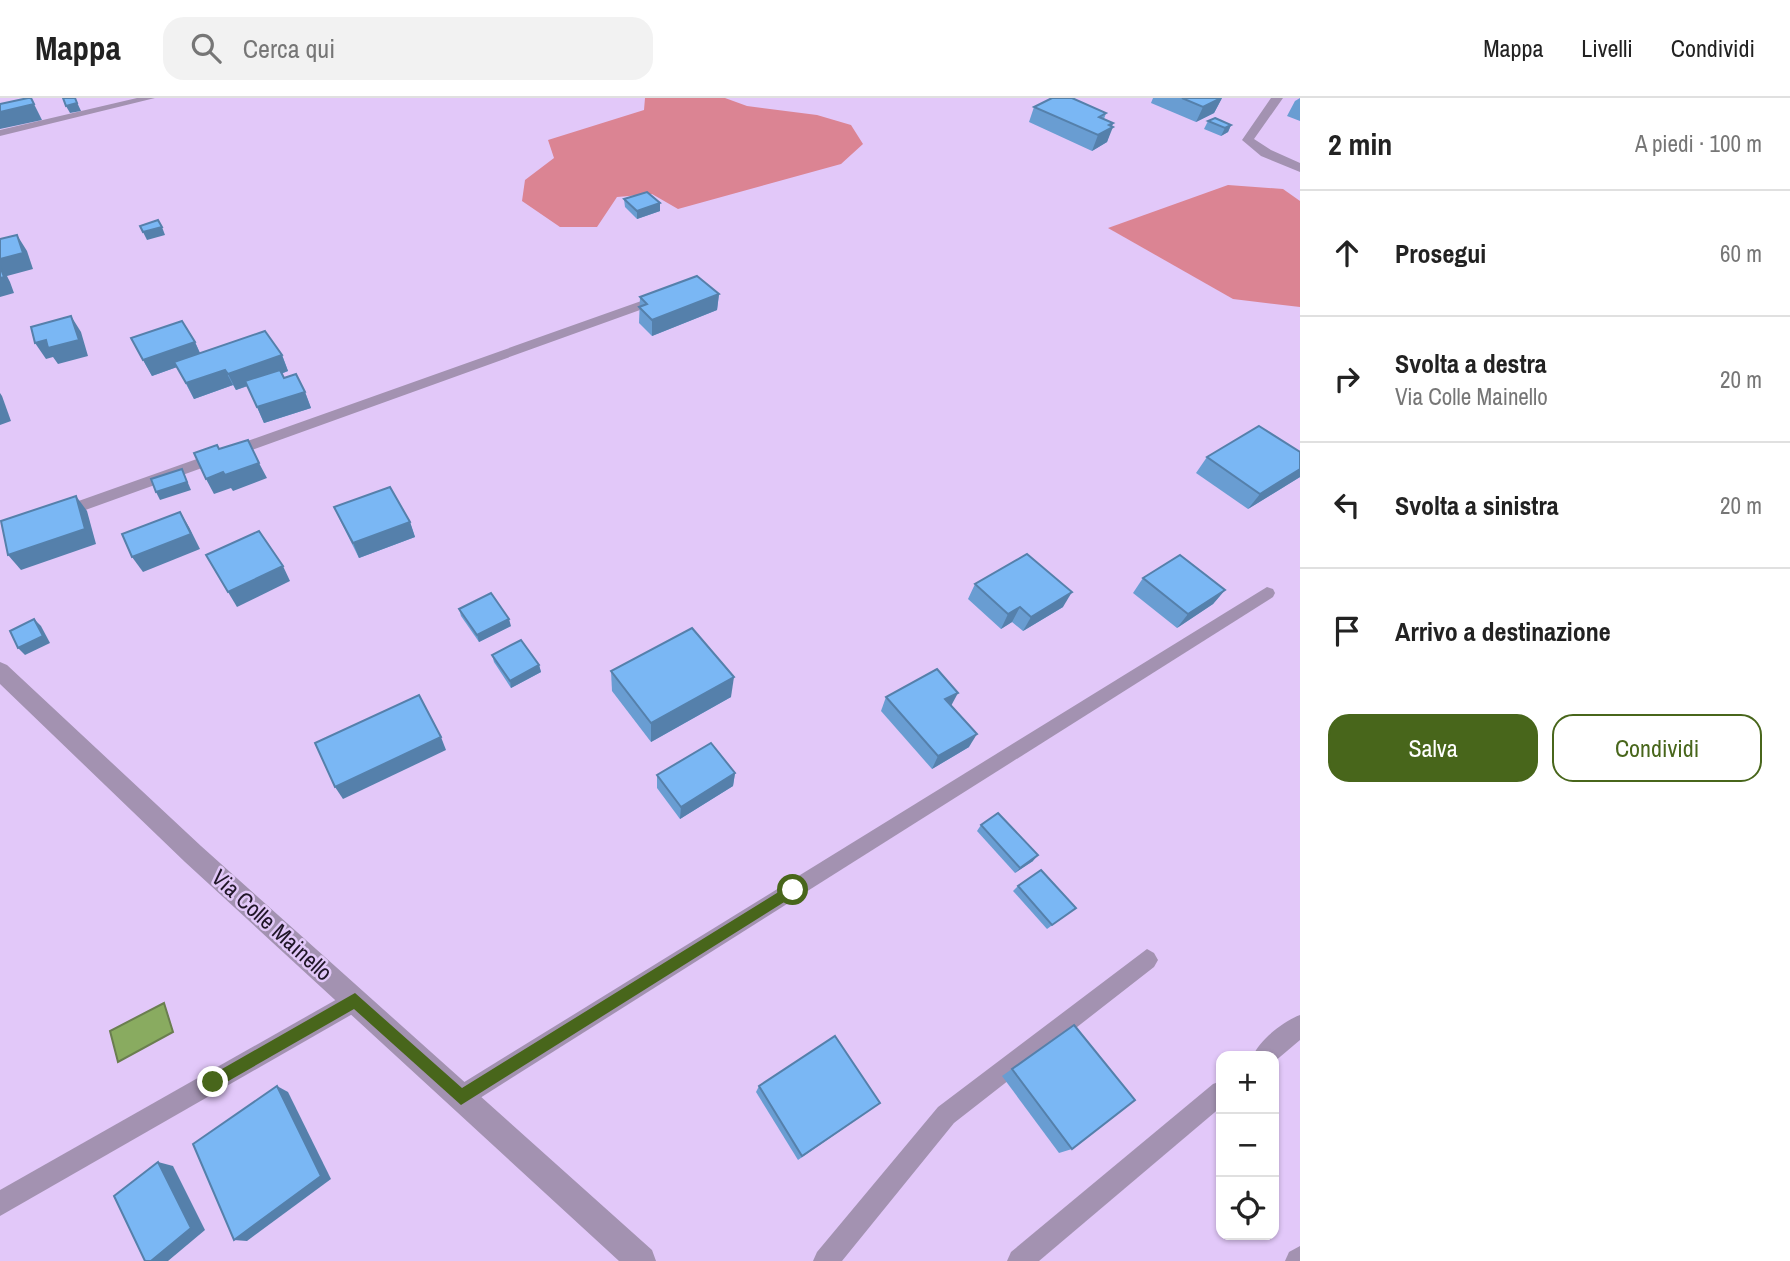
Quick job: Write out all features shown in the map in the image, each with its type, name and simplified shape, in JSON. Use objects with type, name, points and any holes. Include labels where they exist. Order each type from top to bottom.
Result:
[{"type":"street","points":[[1277,98],[1248,140],[1259,149],[1300,168]]},
{"type":"street","name":"Via Colle Mainello","points":[[0,671],[193,854],[641,1261]]},
{"type":"lane","points":[[0,133],[150,98]]},
{"type":"lane","points":[[52,516],[674,293]]},
{"type":"lane","points":[[461,1097],[1267,593]]},
{"type":"lane","points":[[826,1261],[946,1115],[1147,960]]},
{"type":"lane","points":[[0,1204],[355,1000]]},
{"type":"lane","points":[[1270,1051],[1300,1026]]},
{"type":"lane","points":[[1020,1261],[1216,1096]]},
{"type":"shaded area","points":[[645,98],[725,98],[747,106],[817,115],[851,125],[863,144],[841,164],[678,209],[652,194],[617,197],[597,227],[560,227],[522,201],[525,180],[554,158],[548,140],[644,110]]},
{"type":"shaded area","points":[[1228,185],[1283,189],[1300,201],[1300,307],[1233,299],[1108,228]]},
{"type":"shaded area","points":[[164,1003],[173,1032],[118,1062],[110,1031]]},
{"type":"building","points":[[31,98],[34,104],[0,112],[0,104]]},
{"type":"building","points":[[63,98],[75,98],[77,103],[66,106]]},
{"type":"building","points":[[1052,98],[1072,98],[1106,113],[1099,117],[1113,123],[1109,125],[1113,127],[1098,135],[1034,107]]},
{"type":"building","points":[[1182,98],[1221,98],[1203,107]]},
{"type":"building","points":[[1215,118],[1231,125],[1225,128],[1208,121]]},
{"type":"building","points":[[647,192],[660,203],[637,211],[624,199]]},
{"type":"building","points":[[158,220],[162,227],[143,232],[140,226]]},
{"type":"building","points":[[17,235],[23,253],[0,259],[0,239]]},
{"type":"building","points":[[697,276],[719,294],[652,320],[639,307],[647,304],[640,297]]},
{"type":"building","points":[[71,316],[79,340],[48,348],[46,340],[35,343],[31,327]]},
{"type":"building","points":[[182,321],[195,342],[143,360],[131,338]]},
{"type":"building","points":[[265,331],[282,355],[228,374],[225,370],[186,383],[174,362]]},
{"type":"building","points":[[280,370],[284,378],[296,374],[305,392],[257,407],[245,381]]},
{"type":"building","points":[[1259,426],[1300,452],[1300,469],[1260,494],[1207,457]]},
{"type":"building","points":[[248,440],[259,463],[206,479],[194,453],[217,445],[219,449]]},
{"type":"building","points":[[182,469],[187,482],[156,492],[151,479]]},
{"type":"building","points":[[390,487],[410,522],[353,543],[334,507]]},
{"type":"building","points":[[76,496],[85,529],[8,555],[1,521]]},
{"type":"building","points":[[180,512],[191,534],[132,557],[122,534]]},
{"type":"building","points":[[259,531],[283,566],[228,592],[206,555]]},
{"type":"building","points":[[1027,554],[1072,592],[1031,617],[1020,607],[1008,614],[975,584]]},
{"type":"building","points":[[1180,555],[1225,590],[1188,614],[1143,578]]},
{"type":"building","points":[[491,593],[509,619],[477,635],[459,609]]},
{"type":"building","points":[[34,619],[43,636],[18,648],[10,631]]},
{"type":"building","points":[[692,628],[734,677],[651,723],[611,671]]},
{"type":"building","points":[[521,640],[539,665],[510,681],[492,655]]},
{"type":"building","points":[[937,669],[958,693],[945,699],[977,734],[938,756],[886,697]]},
{"type":"building","points":[[419,695],[441,737],[335,787],[315,743]]},
{"type":"building","points":[[711,743],[735,773],[681,807],[657,775]]},
{"type":"building","points":[[998,813],[1038,855],[1020,868],[981,825]]},
{"type":"building","points":[[1041,870],[1076,908],[1052,925],[1018,886]]},
{"type":"building","points":[[1074,1025],[1135,1100],[1072,1149],[1012,1069]]},
{"type":"building","points":[[835,1036],[880,1103],[802,1156],[759,1086]]},
{"type":"building","points":[[277,1086],[321,1176],[234,1240],[193,1144]]},
{"type":"building","points":[[158,1162],[191,1228],[151,1261],[145,1261],[114,1196]]},
{"type":"route","points":[[213,1082],[355,1000],[461,1097],[793,890]]}]
